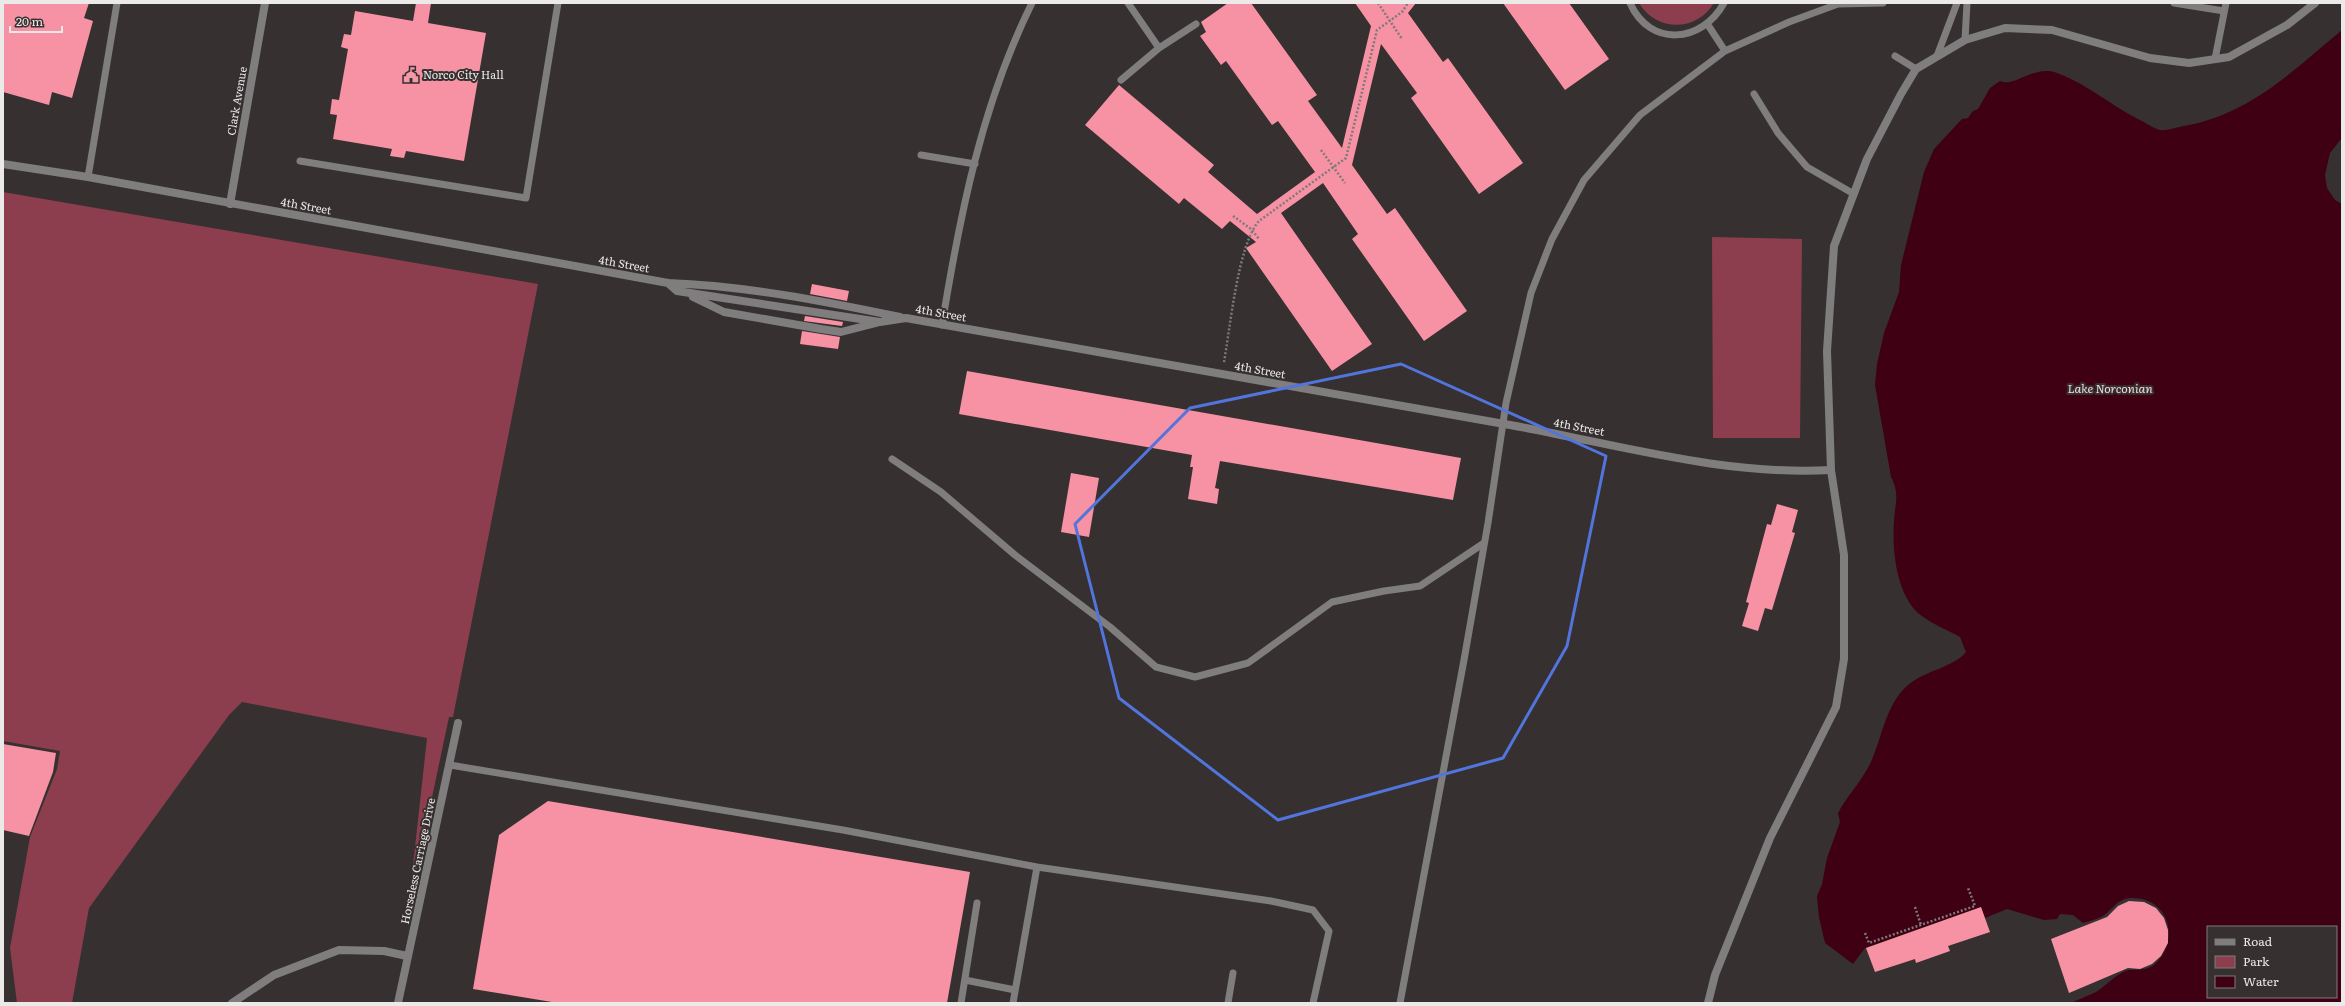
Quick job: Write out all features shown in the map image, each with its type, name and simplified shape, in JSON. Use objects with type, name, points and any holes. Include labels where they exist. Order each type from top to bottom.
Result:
[{"type":"street","name":"Clark Avenue","points":[[230,204],[265,3]]},
{"type":"street","points":[[1708,1003],[1715,975],[1770,838],[1836,707],[1844,659],[1844,555],[1832,470],[1827,351],[1834,246],[1867,159],[1916,69],[1965,40],[2005,28],[2052,30],[2150,58],[2189,63],[2229,57],[2281,28],[2315,3]]},
{"type":"street","name":"4th Street","points":[[3,164],[88,177],[668,283],[716,285],[828,302],[942,325],[1503,424],[1741,469],[1800,472],[1832,470]]},
{"type":"street","points":[[668,283],[677,291],[701,299],[724,312],[821,330],[840,332],[880,322]]},
{"type":"street","name":"4th Street","points":[[677,291],[880,322],[906,318]]},
{"type":"street","name":"Horseless Carriage Drive","points":[[398,1003],[458,723]]},
{"type":"street","points":[[232,1003],[274,975],[339,950],[384,951],[407,956]]},
{"type":"lane","points":[[88,177],[117,3]]},
{"type":"lane","points":[[300,161],[526,198],[558,3]]},
{"type":"lane","points":[[942,325],[957,231],[992,100],[1013,41],[1032,3]]},
{"type":"lane","points":[[1128,3],[1159,48]]},
{"type":"lane","points":[[1630,3],[1637,16],[1647,25],[1658,31],[1684,35],[1708,25],[1718,14],[1724,3]]},
{"type":"lane","points":[[1400,1003],[1484,543],[1503,424],[1531,293],[1552,239],[1584,180],[1640,115],[1725,51],[1789,22],[1838,4],[1883,3]]},
{"type":"lane","points":[[1937,56],[1957,3]]},
{"type":"lane","points":[[1965,40],[1967,3]]},
{"type":"lane","points":[[2174,3],[2224,11]]},
{"type":"lane","points":[[2215,59],[2226,3]]},
{"type":"lane","points":[[1121,80],[1159,48],[1196,24]]},
{"type":"lane","points":[[1708,25],[1725,51]]},
{"type":"lane","points":[[1895,56],[1916,69]]},
{"type":"lane","points":[[1754,94],[1778,133],[1806,166],[1854,194]]},
{"type":"lane","points":[[921,155],[975,164]]},
{"type":"lane","points":[[892,459],[941,492],[1015,555],[1110,627],[1156,667],[1195,677],[1248,663],[1332,602],[1384,591],[1420,586],[1484,543]]},
{"type":"lane","points":[[450,765],[843,830],[1037,867],[1271,901],[1313,910],[1329,931],[1325,957],[1314,1003]]},
{"type":"lane","points":[[1012,1003],[1037,867]]},
{"type":"lane","points":[[961,1003],[977,903]]},
{"type":"lane","points":[[1228,1003],[1233,972]]},
{"type":"lane","points":[[965,980],[1015,990]]},
{"type":"path","points":[[1378,3],[1402,40]]},
{"type":"path","points":[[1222,374],[1241,269],[1251,229],[1259,221],[1346,158],[1377,30],[1402,12],[1408,3]]},
{"type":"path","points":[[1320,150],[1345,183]]},
{"type":"path","points":[[1233,216],[1251,229],[1259,240]]},
{"type":"path","points":[[1865,933],[1869,943],[1975,906],[1968,888]]},
{"type":"path","points":[[1915,907],[1921,925]]},
{"type":"highlighted area","points":[[1401,364],[1606,456],[1567,646],[1503,758],[1278,820],[1119,698],[1075,524],[1190,408]]},
{"type":"green space","points":[[1639,3],[1714,3],[1707,13],[1698,19],[1676,25],[1656,19],[1646,13]]},
{"type":"green space","points":[[3,192],[538,284],[453,717],[449,717],[408,911],[427,738],[242,702],[229,715],[89,908],[72,1003],[17,1003],[10,948],[30,837],[57,769],[60,751],[3,741]]},
{"type":"green space","points":[[1712,237],[1802,239],[1800,438],[1713,438]]},
{"type":"water","name":"Lake Norconian","points":[[2342,30],[2342,138],[2330,153],[2325,175],[2327,188],[2335,200],[2342,204],[2342,1003],[2071,1003],[2096,992],[2116,976],[2125,971],[2146,969],[2152,966],[2163,954],[2168,943],[2169,932],[2167,921],[2162,912],[2154,904],[2143,899],[2130,898],[2122,900],[2103,916],[2083,923],[2073,915],[2060,914],[2057,919],[2044,920],[2007,909],[1985,918],[1981,907],[1865,948],[1853,964],[1825,943],[1819,917],[1817,896],[1822,884],[1827,858],[1840,822],[1838,813],[1870,764],[1889,712],[1900,693],[1915,680],[1954,662],[1966,652],[1960,637],[1933,623],[1918,613],[1905,594],[1900,582],[1894,545],[1896,494],[1891,477],[1875,385],[1877,364],[1884,333],[1899,292],[1901,265],[1924,172],[1934,149],[1962,119],[1968,118],[1973,111],[1978,109],[1990,88],[2000,81],[2012,81],[2040,71],[2057,73],[2079,83],[2122,110],[2160,130],[2166,130],[2208,120],[2230,112],[2269,89]]},
{"type":"building","points":[[3,3],[89,3],[84,18],[93,21],[72,98],[52,92],[49,105],[3,92]]},
{"type":"building","name":"Norco City Hall","points":[[416,3],[431,3],[428,23],[486,33],[464,161],[406,151],[404,158],[390,156],[392,149],[333,139],[337,115],[330,114],[332,99],[339,100],[348,49],[341,47],[344,34],[351,35],[355,11],[413,21]]},
{"type":"building","points":[[1228,3],[1251,3],[1317,95],[1308,101],[1342,148],[1371,26],[1355,3],[1416,3],[1408,13],[1443,62],[1448,58],[1523,163],[1479,194],[1411,98],[1417,93],[1381,44],[1352,165],[1387,214],[1395,208],[1467,311],[1424,341],[1352,239],[1358,234],[1323,183],[1281,213],[1372,344],[1332,371],[1246,248],[1256,242],[1230,221],[1222,229],[1184,198],[1179,204],[1085,125],[1119,85],[1214,165],[1208,172],[1257,214],[1315,172],[1278,121],[1272,125],[1226,61],[1221,65],[1200,36],[1206,32],[1201,22]]},
{"type":"building","points":[[1503,3],[1569,3],[1609,59],[1565,90]]},
{"type":"building","points":[[812,284],[849,291],[847,301],[810,294]]},
{"type":"building","points":[[805,316],[843,322],[842,326],[804,321]]},
{"type":"building","points":[[802,331],[840,337],[838,349],[800,344]]},
{"type":"building","points":[[967,371],[1461,458],[1453,500],[1220,461],[1215,488],[1219,489],[1217,504],[1188,499],[1193,467],[1190,467],[1192,455],[959,414]]},
{"type":"building","points":[[1071,473],[1099,478],[1089,537],[1061,532]]},
{"type":"building","points":[[1777,504],[1798,510],[1792,532],[1795,533],[1772,610],[1765,608],[1758,631],[1742,626],[1749,603],[1746,602],[1767,524],[1771,525]]},
{"type":"building","points":[[3,744],[56,753],[53,772],[29,836],[3,830]]},
{"type":"building","points":[[548,801],[970,872],[947,1003],[558,1003],[473,989],[499,835]]},
{"type":"building","points":[[2129,901],[2144,902],[2156,908],[2164,918],[2168,930],[2168,943],[2161,956],[2152,964],[2140,969],[2128,968],[2069,993],[2051,939],[2107,917],[2118,906]]},
{"type":"building","points":[[1981,907],[1990,932],[1948,946],[1950,951],[1916,963],[1915,959],[1875,972],[1866,948]]},
{"type":"place","name":"Norco City Hall","points":[[411,75]]}]
